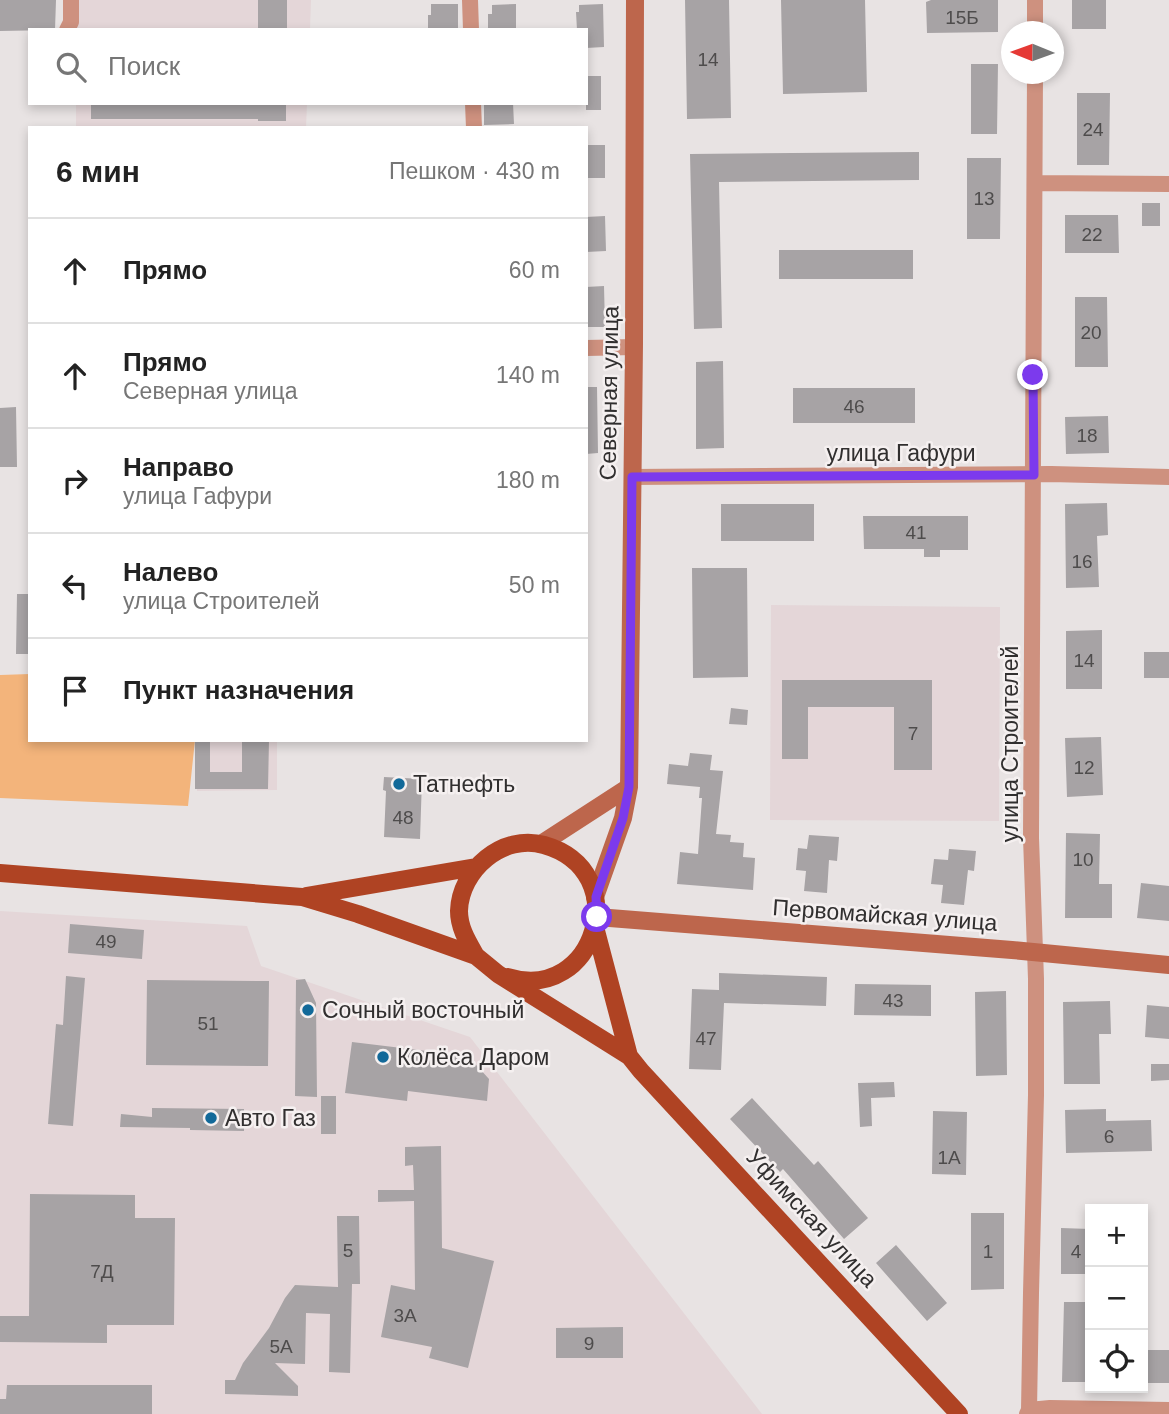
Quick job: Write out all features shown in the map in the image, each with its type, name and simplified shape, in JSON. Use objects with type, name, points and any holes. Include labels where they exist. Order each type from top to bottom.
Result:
[{"type":"main road","points":[[476,956],[464,935],[459,911],[464,888],[476,867],[494,851],[517,844],[541,844],[560,850],[576,862],[589,878],[596,897],[596,922],[629,1056]]},
{"type":"main road","points":[[302,897],[476,867]]},
{"type":"main road","points":[[0,873],[302,897],[476,956],[498,974],[629,1056]]},
{"type":"main road","points":[[498,974],[518,980],[538,980],[558,974],[575,962],[587,946],[596,922]]},
{"type":"main road","name":"Уфимская улица","points":[[629,1056],[959,1414]]},
{"type":"street","points":[[68,28],[71,22],[71,0]]},
{"type":"street","points":[[470,0],[471,28]]},
{"type":"street","name":"Северная улица","points":[[596,897],[623,818],[629,787],[635,0]]},
{"type":"street","points":[[1035,0],[1035,21]]},
{"type":"street","name":"улица Строителей","points":[[1028,1412],[1036,1095],[1031,838],[1035,84]]},
{"type":"street","points":[[474,105],[474,126]]},
{"type":"street","points":[[1035,183],[1169,184]]},
{"type":"street","points":[[588,348],[634,347]]},
{"type":"street","name":"улица Гафури","points":[[632,477],[1169,477]]},
{"type":"street","points":[[541,844],[629,787]]},
{"type":"street","name":"Первомайская улица","points":[[596,922],[1035,952],[1169,965]]},
{"type":"street","points":[[1028,1412],[1050,1408],[1169,1410]]},
{"type":"shaded area","points":[[76,0],[311,0],[310,28],[76,28]]},
{"type":"shaded area","points":[[76,105],[307,105],[306,126],[76,126]]},
{"type":"shaded area","points":[[771,605],[1000,607],[999,821],[770,820]]},
{"type":"shaded area","points":[[28,674],[28,742],[195,742],[188,806],[0,798],[0,675]]},
{"type":"shaded area","points":[[197,742],[277,742],[277,790],[197,791]]},
{"type":"shaded area","points":[[0,911],[247,926],[261,966],[470,1037],[762,1414],[0,1414]]},
{"type":"building","points":[[0,0],[56,0],[55,28],[0,31]]},
{"type":"building","points":[[258,0],[287,0],[287,28],[258,28]]},
{"type":"building","points":[[685,0],[729,0],[731,118],[687,119]]},
{"type":"building","points":[[781,0],[865,0],[867,92],[783,94]]},
{"type":"building","points":[[998,0],[998,32],[927,33],[926,2]]},
{"type":"building","points":[[1072,0],[1106,0],[1106,29],[1072,29]]},
{"type":"building","points":[[431,4],[458,4],[458,28],[428,28],[428,15],[431,15]]},
{"type":"building","points":[[516,4],[516,28],[488,28],[488,14],[492,14],[492,5]]},
{"type":"building","points":[[603,4],[604,47],[588,48],[588,28],[577,28],[576,12],[579,12],[579,5]]},
{"type":"building","points":[[971,64],[998,64],[997,134],[971,134]]},
{"type":"building","points":[[588,76],[601,76],[601,110],[586,110]]},
{"type":"building","points":[[1077,93],[1110,93],[1109,165],[1077,165]]},
{"type":"building","points":[[91,105],[286,105],[286,121],[91,119]]},
{"type":"building","points":[[484,105],[513,105],[514,124],[484,125]]},
{"type":"building","points":[[588,145],[605,145],[605,178],[588,178]]},
{"type":"building","points":[[919,152],[919,180],[719,182],[722,328],[694,329],[690,154]]},
{"type":"building","points":[[967,158],[1001,158],[1000,239],[967,239]]},
{"type":"building","points":[[1142,203],[1160,203],[1160,226],[1142,226]]},
{"type":"building","points":[[1065,215],[1118,215],[1119,253],[1065,253]]},
{"type":"building","points":[[605,216],[606,251],[588,252],[588,217]]},
{"type":"building","points":[[779,250],[913,250],[913,279],[779,279]]},
{"type":"building","points":[[604,286],[605,327],[588,327],[588,287]]},
{"type":"building","points":[[1075,297],[1107,297],[1108,367],[1075,367]]},
{"type":"building","points":[[723,361],[724,448],[696,449],[696,362]]},
{"type":"building","points":[[588,387],[597,387],[598,453],[588,454]]},
{"type":"building","points":[[793,388],[915,388],[915,423],[793,423]]},
{"type":"building","points":[[16,407],[17,467],[0,467],[0,408]]},
{"type":"building","points":[[1108,416],[1109,453],[1066,454],[1065,417]]},
{"type":"building","points":[[1107,503],[1108,535],[1097,536],[1099,587],[1066,588],[1065,504]]},
{"type":"building","points":[[721,504],[814,504],[814,541],[721,541]]},
{"type":"building","points":[[863,516],[968,516],[968,550],[940,550],[940,557],[924,557],[924,549],[864,549]]},
{"type":"building","points":[[692,568],[747,568],[748,677],[693,678]]},
{"type":"building","points":[[17,594],[28,594],[28,654],[16,654]]},
{"type":"building","points":[[1102,630],[1102,689],[1066,689],[1066,631]]},
{"type":"building","points":[[1144,652],[1169,652],[1169,678],[1144,678]]},
{"type":"building","points":[[782,680],[932,680],[932,770],[894,770],[894,707],[808,707],[808,759],[782,759]]},
{"type":"building","points":[[731,708],[748,710],[747,725],[729,724]]},
{"type":"building","points":[[1101,737],[1103,795],[1067,797],[1065,738]]},
{"type":"building","points":[[195,742],[210,742],[210,772],[242,772],[242,742],[269,742],[268,789],[195,789]]},
{"type":"building","points":[[690,753],[712,755],[710,770],[723,771],[716,834],[731,835],[730,842],[744,843],[743,857],[755,858],[753,890],[677,884],[680,852],[698,854],[702,798],[699,798],[700,787],[667,784],[669,764],[688,766]]},
{"type":"building","points":[[384,777],[422,779],[420,839],[384,837]]},
{"type":"building","points":[[1066,833],[1100,834],[1099,884],[1112,884],[1112,918],[1065,918]]},
{"type":"building","points":[[809,835],[839,837],[837,861],[829,860],[827,893],[804,891],[806,871],[796,870],[798,848],[807,849]]},
{"type":"building","points":[[949,849],[976,851],[974,871],[968,870],[964,905],[941,903],[943,885],[931,884],[934,859],[948,860]]},
{"type":"building","points":[[1141,883],[1169,886],[1169,921],[1137,918]]},
{"type":"building","points":[[70,924],[144,930],[142,959],[68,953]]},
{"type":"building","points":[[719,973],[827,977],[826,1006],[724,1003],[721,1070],[689,1069],[692,989],[719,990]]},
{"type":"building","points":[[66,976],[85,978],[73,1126],[48,1124],[56,1024],[63,1025]]},
{"type":"building","points":[[305,979],[316,1003],[317,1097],[295,1096],[296,980]]},
{"type":"building","points":[[147,980],[269,981],[268,1066],[146,1065]]},
{"type":"building","points":[[855,984],[931,985],[931,1016],[854,1015]]},
{"type":"building","points":[[1006,991],[1007,1075],[976,1076],[975,992]]},
{"type":"building","points":[[1110,1001],[1111,1034],[1099,1034],[1100,1084],[1064,1084],[1063,1002]]},
{"type":"building","points":[[1147,1005],[1169,1007],[1169,1039],[1145,1037]]},
{"type":"building","points":[[352,1042],[468,1056],[489,1079],[487,1101],[408,1091],[407,1101],[345,1093]]},
{"type":"building","points":[[1151,1064],[1169,1064],[1169,1080],[1151,1081]]},
{"type":"building","points":[[894,1082],[895,1097],[871,1098],[872,1126],[860,1127],[858,1083]]},
{"type":"building","points":[[321,1096],[336,1096],[336,1134],[321,1134]]},
{"type":"building","points":[[752,1098],[814,1165],[818,1161],[868,1218],[844,1239],[783,1169],[780,1172],[730,1119]]},
{"type":"building","points":[[152,1108],[244,1109],[244,1131],[120,1127],[121,1114],[152,1117]]},
{"type":"building","points":[[1106,1109],[1106,1121],[1151,1120],[1152,1151],[1066,1153],[1065,1110]]},
{"type":"building","points":[[933,1111],[967,1112],[966,1175],[932,1174]]},
{"type":"building","points":[[441,1146],[442,1248],[494,1261],[468,1368],[429,1358],[432,1347],[381,1337],[391,1285],[415,1290],[414,1201],[378,1202],[378,1190],[414,1190],[413,1165],[405,1166],[405,1147]]},
{"type":"building","points":[[30,1194],[135,1195],[135,1218],[175,1218],[174,1325],[107,1325],[107,1343],[0,1342],[0,1316],[29,1316]]},
{"type":"building","points":[[971,1213],[1004,1213],[1004,1289],[971,1290]]},
{"type":"building","points":[[337,1216],[359,1216],[360,1284],[352,1284],[350,1373],[329,1372],[330,1314],[306,1313],[305,1364],[275,1363],[298,1386],[298,1396],[225,1394],[225,1380],[235,1380],[243,1363],[269,1328],[295,1285],[338,1287]]},
{"type":"building","points":[[1061,1228],[1085,1229],[1085,1274],[1061,1274]]},
{"type":"building","points":[[896,1245],[947,1303],[927,1321],[876,1263]]},
{"type":"building","points":[[1064,1302],[1085,1302],[1085,1382],[1062,1382]]},
{"type":"building","points":[[623,1327],[623,1358],[556,1358],[556,1328]]},
{"type":"building","points":[[1148,1350],[1169,1350],[1169,1383],[1148,1383]]},
{"type":"building","points":[[7,1385],[152,1385],[152,1414],[0,1414],[0,1399],[6,1399]]},
{"type":"place","name":"Татнефть","points":[[399,784]]},
{"type":"place","name":"Сочный восточный","points":[[308,1010]]},
{"type":"place","name":"Колёса Даром","points":[[383,1057]]},
{"type":"place","name":"Авто Газ","points":[[211,1118]]},
{"type":"route","points":[[597,917],[596,897],[623,818],[629,787],[632,477],[1034,475],[1033,375]]}]
